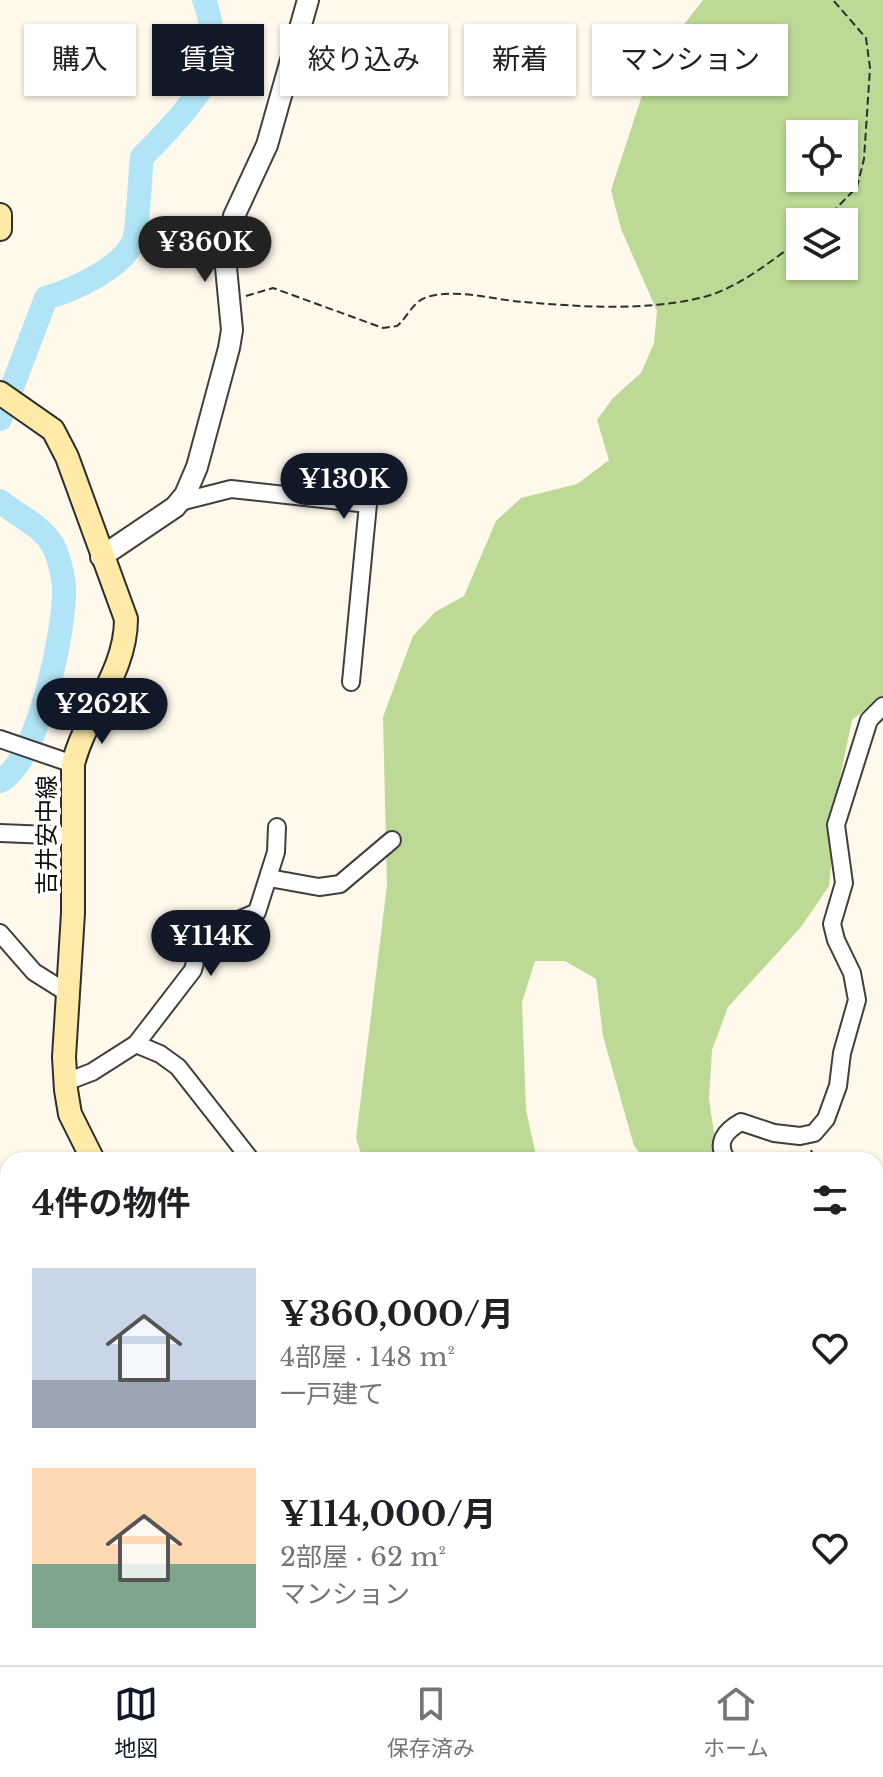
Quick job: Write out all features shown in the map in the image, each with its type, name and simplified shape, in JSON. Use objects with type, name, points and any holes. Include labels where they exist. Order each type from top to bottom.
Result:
[{"type":"main road","points":[[0,215],[0,229]]},
{"type":"main road","name":"吉井安中線","points":[[9,398],[53,430],[67,457],[126,619],[126,641],[79,742],[64,761],[74,836],[66,1082],[70,1114],[89,1152]]},
{"type":"street","points":[[180,502],[193,483],[229,348],[225,257],[234,216],[267,145],[308,0]]},
{"type":"street","points":[[101,557],[180,502],[231,489],[368,504],[351,682]]},
{"type":"street","points":[[724,1152],[721,1142],[728,1130],[741,1122],[774,1133],[800,1136],[814,1133],[826,1119],[838,1086],[842,1053],[857,1000],[852,973],[832,924],[844,883],[836,825],[869,720],[883,706]]},
{"type":"street","points":[[0,739],[64,761]]},
{"type":"street","points":[[66,1082],[92,1072],[136,1044],[193,970],[202,936],[253,916],[261,906],[269,878],[277,827]]},
{"type":"street","points":[[0,833],[74,836]]},
{"type":"street","points":[[269,878],[319,887],[340,884],[392,840]]},
{"type":"street","points":[[0,933],[34,972],[69,994]]},
{"type":"street","points":[[136,1044],[160,1054],[178,1067],[245,1152]]},
{"type":"path","points":[[833,0],[866,38],[870,68],[864,159],[857,187],[837,208]]},
{"type":"path","points":[[229,300],[273,288],[383,328],[397,326],[416,302],[452,294],[572,306],[659,305],[716,292],[786,250]]},
{"type":"green space","points":[[703,0],[883,0],[883,696],[852,720],[839,783],[829,886],[801,927],[728,1007],[712,1050],[709,1099],[716,1146],[713,1152],[639,1152],[634,1146],[603,1036],[596,979],[565,961],[535,961],[522,1002],[526,1110],[535,1152],[360,1152],[356,1138],[387,885],[383,717],[413,636],[435,612],[464,596],[496,521],[521,498],[577,484],[609,460],[597,420],[613,398],[641,373],[654,343],[657,311],[621,229],[611,190],[642,96],[788,96],[788,24],[684,24]]},
{"type":"waterway","points":[[0,419],[46,298],[83,284],[108,269],[134,240],[142,157],[191,103],[212,68],[212,34],[204,0]]},
{"type":"waterway","points":[[0,501],[47,537],[58,558],[64,586],[60,631],[47,692],[26,749],[14,769],[0,781]]}]
